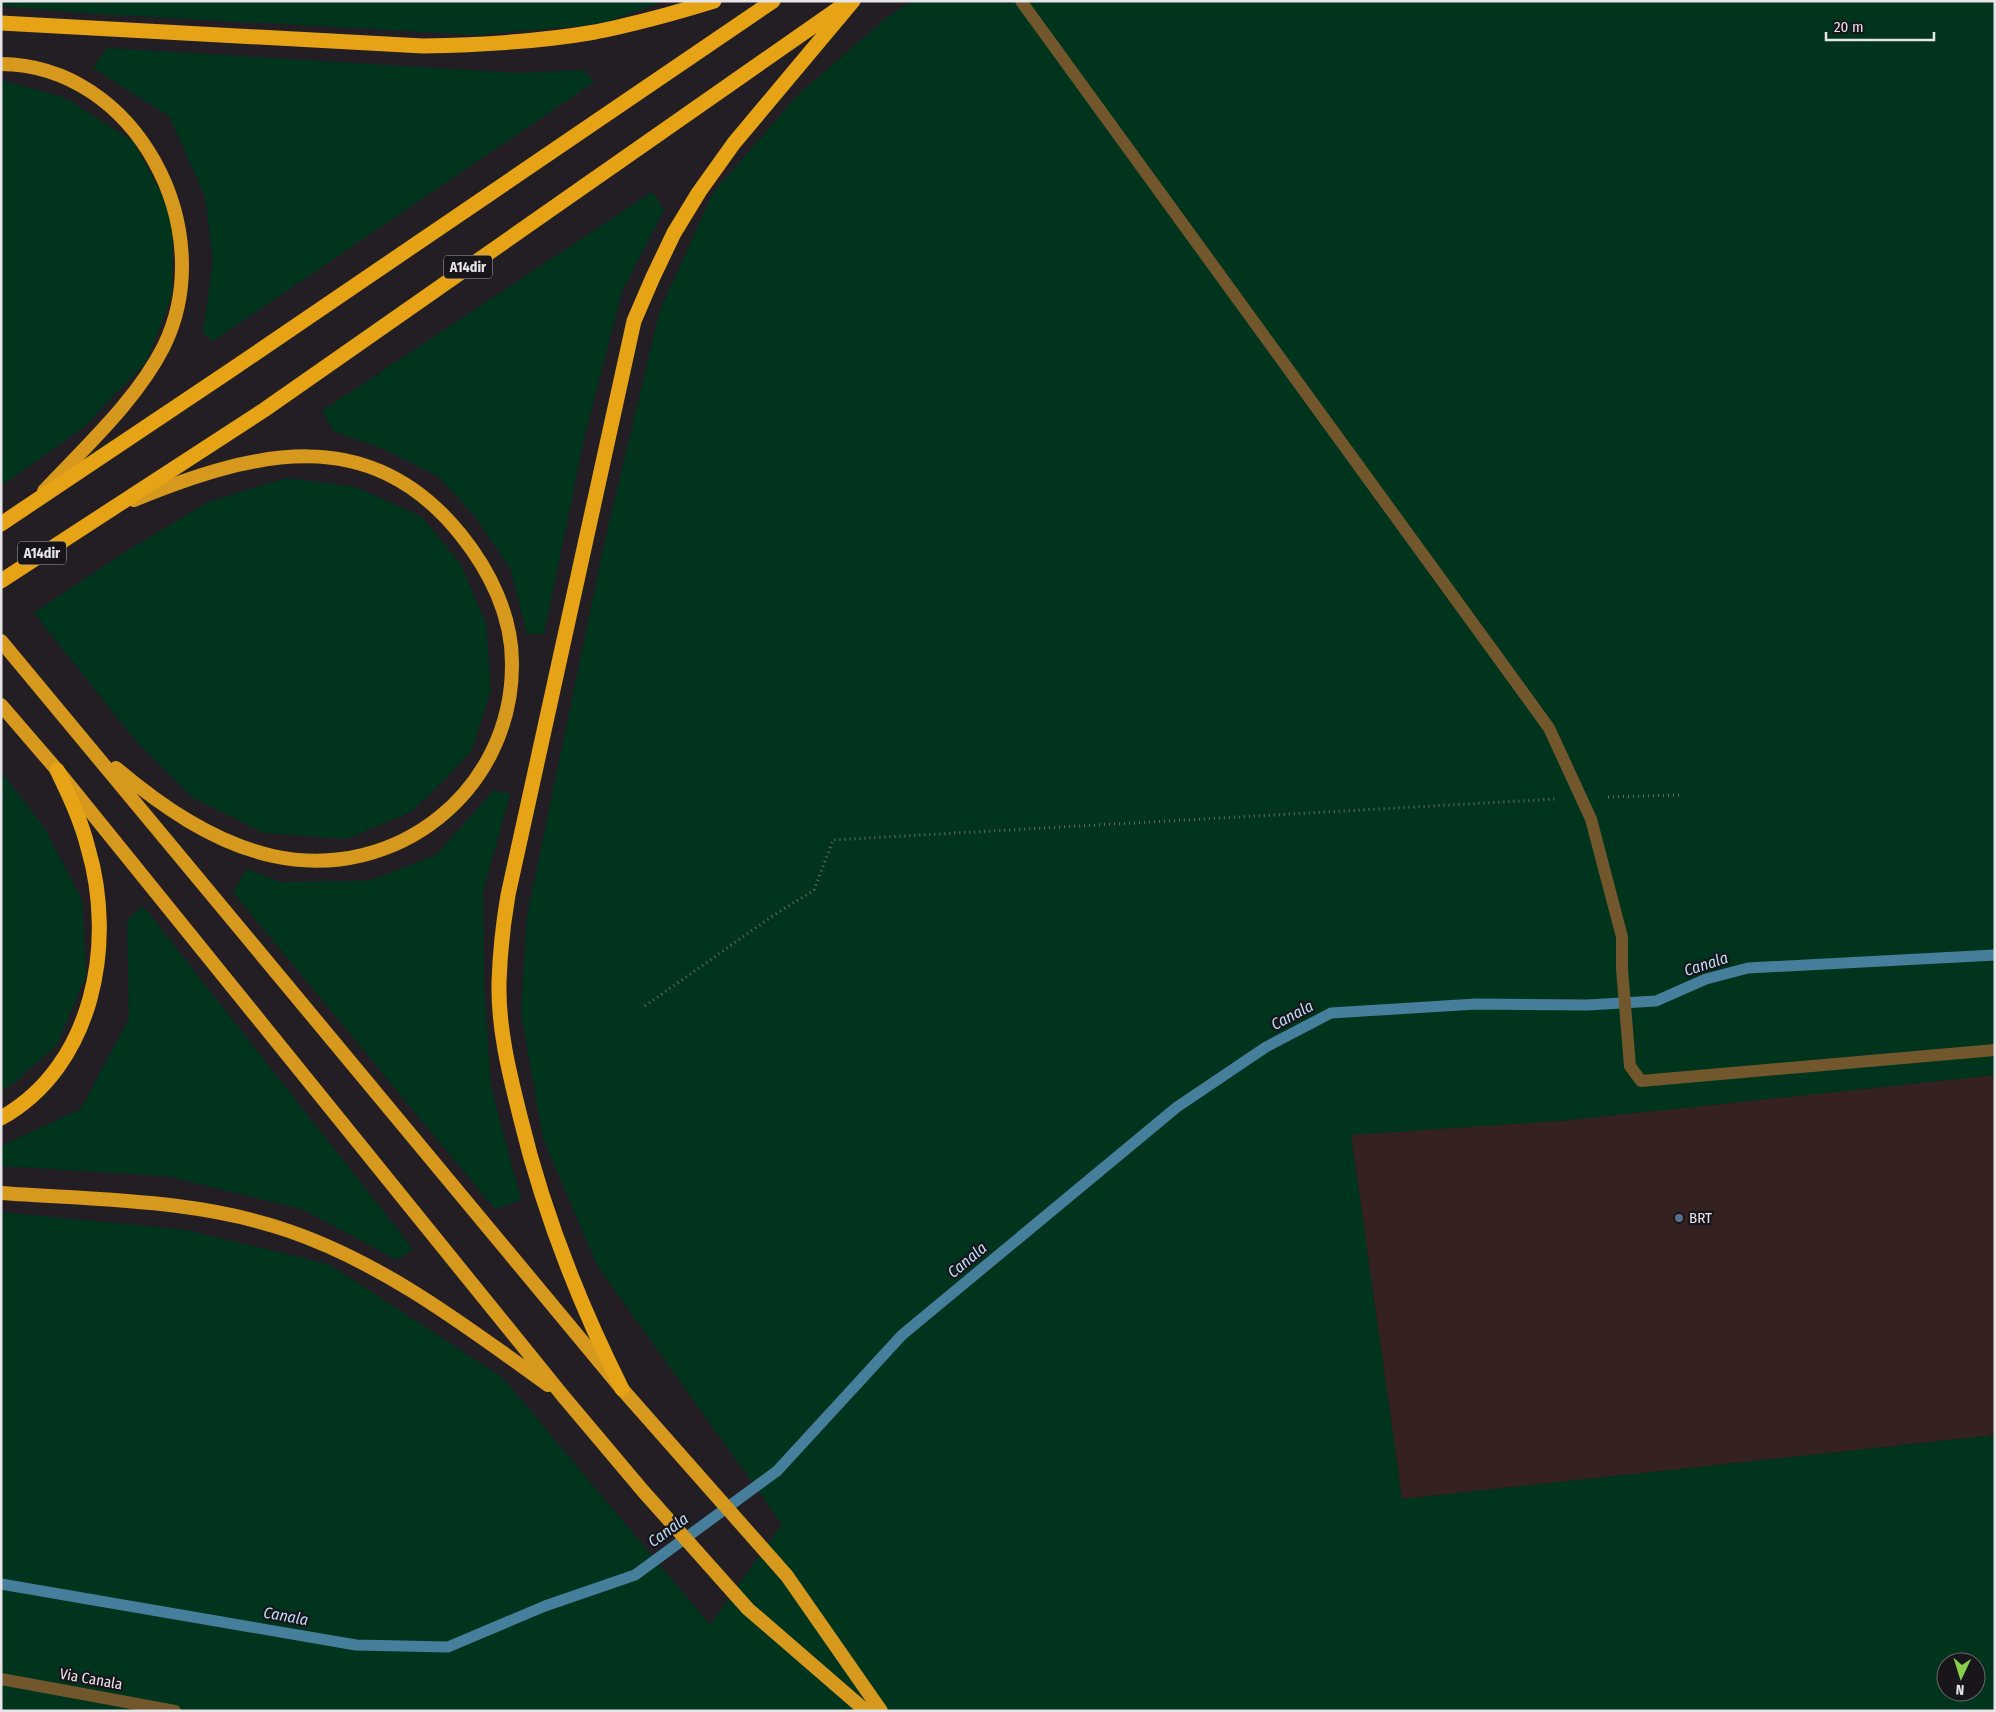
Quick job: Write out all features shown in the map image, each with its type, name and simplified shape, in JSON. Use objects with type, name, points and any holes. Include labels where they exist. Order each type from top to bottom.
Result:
[{"type":"highway","points":[[1,23],[423,46],[481,45],[595,32],[652,19],[714,1]]},
{"type":"highway","points":[[1,524],[772,1]]},
{"type":"highway","name":"A14dir","points":[[1,581],[82,526],[264,410],[849,1]]},
{"type":"highway","points":[[622,1389],[591,1326],[552,1228],[530,1157],[514,1092],[502,1028],[499,983],[501,939],[508,895],[634,321],[652,276],[674,233],[699,192],[734,143],[853,1]]},
{"type":"highway","points":[[1,64],[40,69],[66,77],[112,105],[131,125],[146,146],[160,172],[171,200],[178,229],[181,258],[180,288],[175,317],[164,345],[149,370],[127,401],[34,502]]},
{"type":"highway","points":[[82,526],[127,502],[174,483],[224,469],[288,457],[310,455],[360,463],[384,472],[406,484],[426,499],[451,522],[472,548],[489,577],[502,607],[509,634],[512,662],[506,717],[497,743],[484,768],[467,792],[446,813],[422,831],[395,845],[367,854],[337,860],[307,860],[274,856],[243,848],[213,835],[135,784],[88,745]]},
{"type":"highway","points":[[1,640],[622,1389],[787,1576],[881,1711]]},
{"type":"highway","points":[[1,705],[57,770],[563,1396],[643,1491],[748,1609],[866,1711]]},
{"type":"highway","points":[[1,1118],[27,1099],[47,1080],[64,1058],[78,1034],[89,1008],[95,981],[99,951],[97,891],[89,849],[76,808],[57,770]]},
{"type":"highway","points":[[1,1193],[198,1208],[288,1230],[335,1248],[380,1271],[493,1346],[563,1396]]},
{"type":"street","points":[[1021,1],[1549,728],[1591,819],[1622,937],[1622,969],[1630,1066],[1642,1081],[1995,1050]]},
{"type":"street","name":"Via Canala","points":[[1,1679],[174,1711]]},
{"type":"path","points":[[645,1006],[771,917],[814,890],[833,840],[1581,798],[1680,795]]},
{"type":"shaded area","name":"BRT","points":[[1995,1075],[1995,1435],[1402,1499],[1351,1134],[1559,1121]]},
{"type":"green space","points":[[1,1],[665,1],[601,24],[478,35],[99,14],[1,6]]},
{"type":"green space","points":[[912,1],[1995,1],[1995,1075],[1559,1121],[1351,1135],[1402,1499],[1995,1435],[1995,1711],[1,1711],[1,1212],[186,1230],[329,1264],[503,1378],[710,1625],[782,1524],[597,1265],[543,1138],[521,1012],[527,916],[605,540],[660,310],[713,193],[797,96],[886,18]]},
{"type":"green space","points":[[107,48],[519,73],[584,70],[594,82],[213,341],[203,333],[213,261],[205,196],[169,116],[93,68]]},
{"type":"green space","points":[[1,80],[65,98],[133,141],[173,215],[172,294],[147,361],[84,427],[1,486]]},
{"type":"green space","points":[[652,192],[664,210],[622,292],[585,434],[544,634],[527,634],[510,568],[474,515],[438,476],[384,449],[333,431],[322,411]]},
{"type":"green space","points":[[287,478],[356,487],[422,517],[461,565],[486,624],[491,690],[472,750],[411,812],[346,839],[264,833],[192,797],[137,742],[34,613],[127,551],[208,502]]},
{"type":"green space","points":[[1,771],[45,829],[82,900],[86,975],[57,1045],[11,1085],[1,1090]]},
{"type":"green space","points":[[494,790],[510,794],[483,892],[484,986],[491,1087],[521,1200],[495,1209],[233,892],[247,869],[280,882],[369,881],[436,855]]},
{"type":"green space","points":[[143,906],[413,1249],[397,1260],[302,1209],[166,1176],[1,1166],[1,1146],[81,1109],[129,1018],[127,921]]},
{"type":"waterway","name":"Canala","points":[[1,1584],[356,1645],[448,1647],[545,1606],[635,1575],[777,1471],[902,1335],[1177,1107],[1266,1047],[1331,1013],[1476,1004],[1587,1005],[1656,1001],[1706,979],[1748,968],[1995,955]]},
{"type":"place","name":"BRT","points":[[1679,1218]]}]
